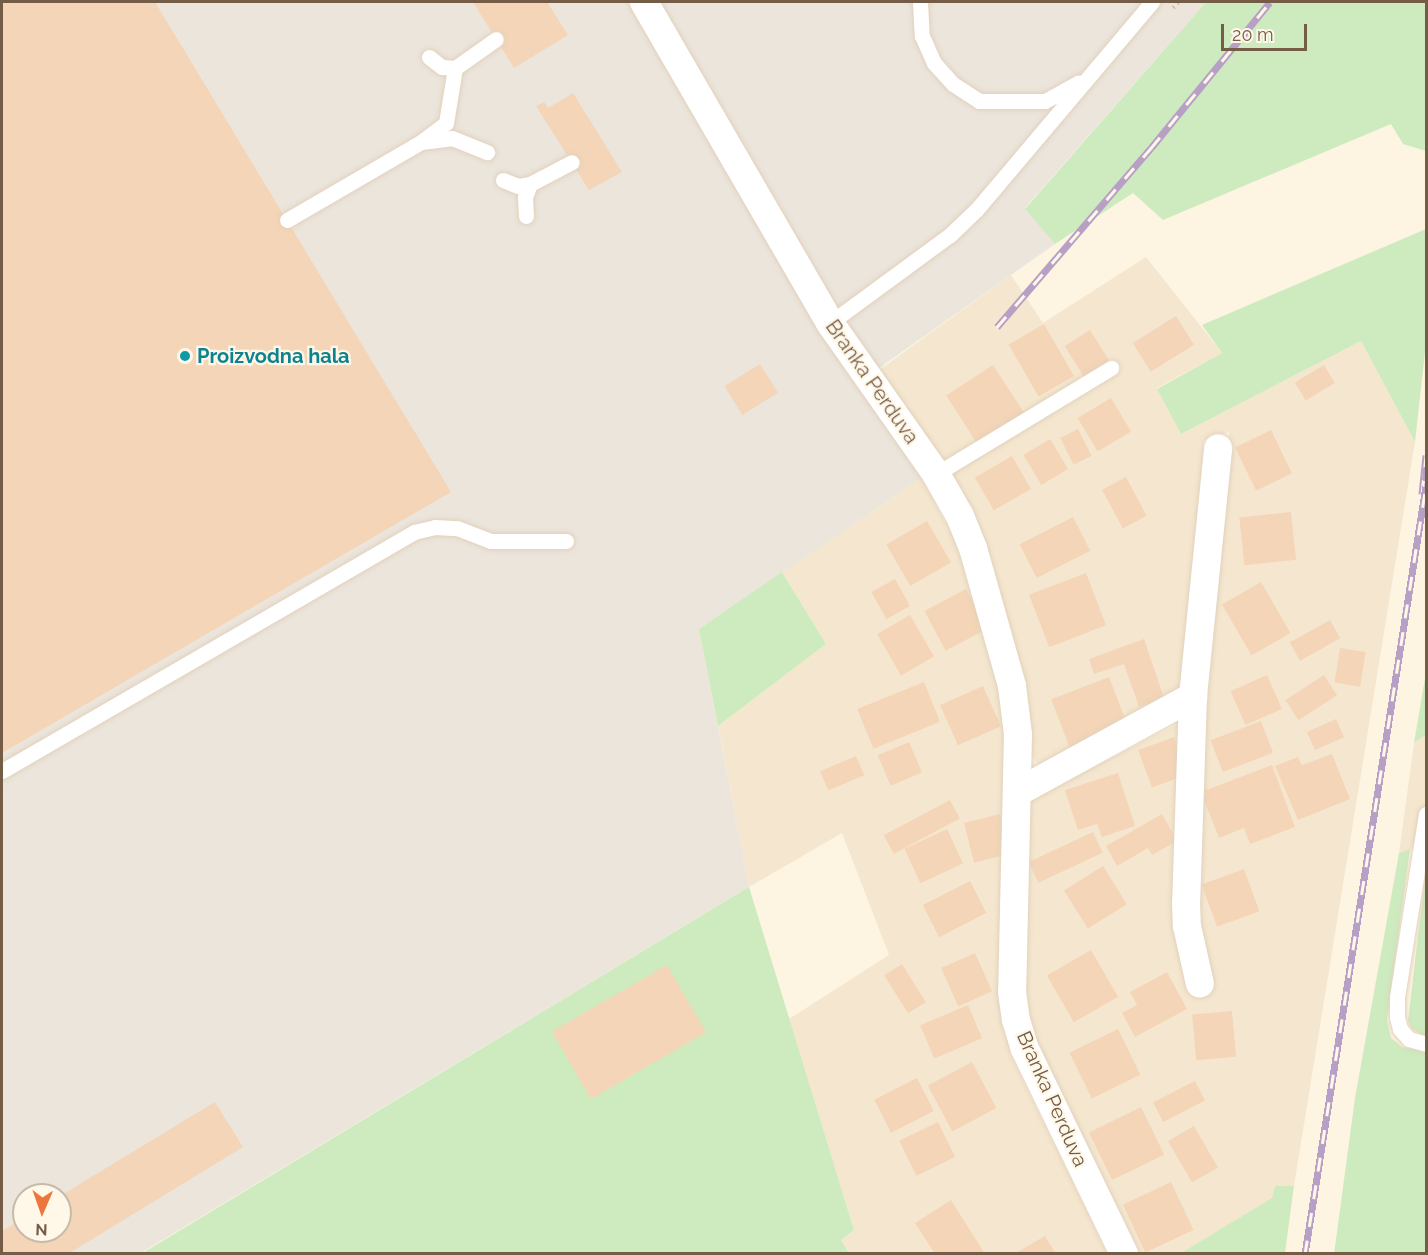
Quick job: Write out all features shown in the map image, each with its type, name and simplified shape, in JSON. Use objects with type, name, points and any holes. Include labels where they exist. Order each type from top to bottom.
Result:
[{"type":"street","name":"Branka Perduva","points":[[644,2],[830,323],[936,474],[960,516],[973,548],[1012,686],[1018,734],[1012,992],[1016,1020],[1025,1049],[1124,1254]]},
{"type":"street","points":[[1200,984],[1187,926],[1186,902],[1193,696],[1218,448]]},
{"type":"street","points":[[1018,792],[1193,696]]},
{"type":"lane","points":[[920,2],[922,36],[934,63],[953,84],[979,101],[1046,101],[1086,79]]},
{"type":"lane","points":[[830,323],[950,235],[970,215],[1152,2]]},
{"type":"lane","points":[[429,57],[442,67],[455,68],[496,39]]},
{"type":"lane","points":[[287,220],[421,142],[446,123],[455,68]]},
{"type":"lane","points":[[421,142],[452,138],[487,152]]},
{"type":"lane","points":[[503,180],[518,186],[530,184],[572,162]]},
{"type":"lane","points":[[526,216],[525,197],[530,184]]},
{"type":"lane","points":[[936,474],[1111,368]]},
{"type":"lane","points":[[2,771],[414,532],[435,527],[457,528],[491,541],[566,541]]},
{"type":"lane","points":[[1426,814],[1397,998],[1397,1017],[1400,1029],[1409,1039],[1426,1044]]},
{"type":"shaded area","points":[[2,2],[1206,2],[1025,208],[1055,244],[858,383],[921,478],[699,629],[749,887],[141,1253],[2,1254]]},
{"type":"shaded area","points":[[1146,257],[1222,353],[1157,388],[1181,434],[1361,341],[1415,442],[1294,1186],[1275,1186],[1273,1198],[1181,1253],[1135,1253],[1031,1038],[1023,1000],[1028,812],[1033,798],[1184,721],[1180,939],[1190,995],[1213,986],[1195,920],[1202,700],[1229,432],[1204,440],[1183,692],[1039,766],[1029,751],[1030,707],[1017,659],[879,370],[1011,275],[1043,323]]},
{"type":"shaded area","points":[[921,478],[963,555],[1002,692],[1005,786],[1004,1020],[1011,1057],[1107,1253],[850,1253],[841,1240],[854,1230],[789,1019],[889,955],[842,833],[749,887],[718,726],[826,644],[782,572]]},
{"type":"shaded area","points":[[1426,735],[1426,844],[1399,853],[1414,743]]},
{"type":"green space","points":[[1206,2],[1426,2],[1426,151],[1403,144],[1391,124],[1163,220],[1133,193],[1055,244],[1025,209]]},
{"type":"green space","points":[[1426,229],[1426,343],[1415,442],[1361,341],[1181,434],[1157,389],[1222,353],[1202,325]]},
{"type":"green space","points":[[782,572],[826,644],[718,726],[699,629]]},
{"type":"green space","points":[[1426,672],[1426,735],[1414,743]]},
{"type":"green space","points":[[1410,849],[1387,1020],[1391,1038],[1402,1047],[1426,1051],[1426,1253],[1334,1254],[1355,1098],[1399,853]]},
{"type":"green space","points":[[1426,870],[1426,1037],[1412,1029],[1408,1021]]},
{"type":"green space","points":[[749,887],[854,1230],[841,1240],[850,1254],[141,1254]]},
{"type":"green space","points":[[1275,1186],[1294,1186],[1285,1253],[1181,1253],[1272,1198]]},
{"type":"building","name":"Proizvodna hala","points":[[2,2],[155,2],[451,492],[2,753]]},
{"type":"building","points":[[473,2],[547,2],[568,35],[514,68]]},
{"type":"building","points":[[573,93],[622,172],[589,190],[536,106],[544,102],[548,108]]},
{"type":"building","points":[[1176,316],[1194,345],[1151,372],[1133,343]]},
{"type":"building","points":[[1044,324],[1074,376],[1038,396],[1008,345]]},
{"type":"building","points":[[1090,330],[1109,361],[1084,376],[1065,346]]},
{"type":"building","points":[[760,364],[778,393],[742,415],[724,386]]},
{"type":"building","points":[[993,365],[1026,415],[979,446],[946,395]]},
{"type":"building","points":[[1324,365],[1335,383],[1306,401],[1295,383]]},
{"type":"building","points":[[1111,398],[1131,431],[1098,452],[1078,418]]},
{"type":"building","points":[[1078,429],[1092,456],[1074,465],[1060,438]]},
{"type":"building","points":[[1271,430],[1292,473],[1256,491],[1235,448]]},
{"type":"building","points":[[1050,439],[1068,469],[1041,485],[1023,455]]},
{"type":"building","points":[[1012,456],[1031,489],[994,510],[975,478]]},
{"type":"building","points":[[1126,477],[1147,516],[1123,529],[1102,490]]},
{"type":"building","points":[[1291,512],[1296,560],[1244,565],[1239,517]]},
{"type":"building","points":[[1073,517],[1090,551],[1037,578],[1020,544]]},
{"type":"building","points":[[927,521],[951,563],[910,586],[886,544]]},
{"type":"building","points":[[1086,573],[1106,625],[1049,647],[1029,595]]},
{"type":"building","points":[[895,579],[910,606],[886,619],[871,592]]},
{"type":"building","points":[[1261,582],[1290,633],[1252,656],[1222,604]]},
{"type":"building","points":[[966,589],[987,629],[946,651],[925,611]]},
{"type":"building","points":[[910,615],[934,657],[901,676],[877,634]]},
{"type":"building","points":[[1330,620],[1340,638],[1300,661],[1290,642]]},
{"type":"building","points":[[1144,639],[1164,698],[1139,707],[1124,664],[1094,674],[1089,659]]},
{"type":"building","points":[[1340,648],[1366,652],[1360,687],[1335,683]]},
{"type":"building","points":[[1267,675],[1282,709],[1246,725],[1230,691]]},
{"type":"building","points":[[1324,675],[1337,695],[1298,720],[1285,700]]},
{"type":"building","points":[[1109,677],[1129,728],[1071,751],[1051,699]]},
{"type":"building","points":[[924,682],[940,722],[873,749],[857,709]]},
{"type":"building","points":[[983,686],[1001,726],[958,745],[940,705]]},
{"type":"building","points":[[1336,719],[1344,737],[1315,750],[1307,732]]},
{"type":"building","points":[[1261,721],[1273,753],[1223,772],[1211,740]]},
{"type":"building","points":[[1174,737],[1188,775],[1152,788],[1138,750]]},
{"type":"building","points":[[909,742],[922,772],[891,786],[878,755]]},
{"type":"building","points":[[1332,754],[1350,799],[1298,820],[1275,766],[1298,757],[1302,765]]},
{"type":"building","points":[[856,756],[864,775],[828,791],[820,771]]},
{"type":"building","points":[[1272,765],[1295,827],[1250,844],[1244,828],[1219,838],[1201,792]]},
{"type":"building","points":[[1118,773],[1135,826],[1102,837],[1097,824],[1078,830],[1065,790]]},
{"type":"building","points":[[950,800],[960,819],[894,854],[884,835]]},
{"type":"building","points":[[1000,814],[1010,854],[974,863],[964,823]]},
{"type":"building","points":[[1162,814],[1177,841],[1152,855],[1148,848],[1117,866],[1106,846]]},
{"type":"building","points":[[947,829],[963,863],[920,883],[904,849]]},
{"type":"building","points":[[1093,832],[1103,853],[1038,883],[1029,862]]},
{"type":"building","points":[[1103,866],[1127,904],[1088,929],[1064,890]]},
{"type":"building","points":[[1244,869],[1259,911],[1217,927],[1202,884]]},
{"type":"building","points":[[970,881],[986,913],[939,937],[923,905]]},
{"type":"building","points":[[1091,950],[1118,997],[1074,1022],[1047,976]]},
{"type":"building","points":[[975,953],[992,991],[958,1006],[941,968]]},
{"type":"building","points":[[902,964],[926,1002],[908,1013],[884,975]]},
{"type":"building","points":[[667,965],[706,1033],[591,1099],[552,1032]]},
{"type":"building","points":[[1167,972],[1187,1009],[1135,1037],[1122,1013],[1137,1005],[1130,992]]},
{"type":"building","points":[[968,1005],[982,1038],[934,1058],[920,1025]]},
{"type":"building","points":[[1232,1011],[1236,1057],[1196,1060],[1192,1014]]},
{"type":"building","points":[[1118,1029],[1140,1075],[1092,1099],[1069,1053]]},
{"type":"building","points":[[972,1062],[996,1108],[952,1131],[928,1085]]},
{"type":"building","points":[[917,1078],[934,1111],[891,1133],[874,1100]]},
{"type":"building","points":[[1195,1081],[1205,1101],[1163,1122],[1153,1102]]},
{"type":"building","points":[[215,1102],[243,1147],[68,1254],[2,1254],[2,1231],[12,1225],[12,1243],[72,1243],[72,1189]]},
{"type":"building","points":[[1141,1107],[1164,1155],[1112,1180],[1089,1132]]},
{"type":"building","points":[[938,1122],[955,1157],[916,1176],[899,1141]]},
{"type":"building","points":[[1194,1126],[1218,1168],[1192,1183],[1168,1141]]},
{"type":"building","points":[[1171,1182],[1193,1230],[1145,1252],[1123,1204]]},
{"type":"building","points":[[951,1200],[985,1254],[935,1254],[915,1223]]},
{"type":"building","points":[[1045,1236],[1056,1254],[1014,1254]]},
{"type":"railway","points":[[997,327],[1151,148],[1270,2]]},
{"type":"railway","points":[[1422,494],[1426,455]]},
{"type":"railway","points":[[1305,1254],[1426,486]]},
{"type":"place","name":"Proizvodna hala","points":[[185,356]]}]
